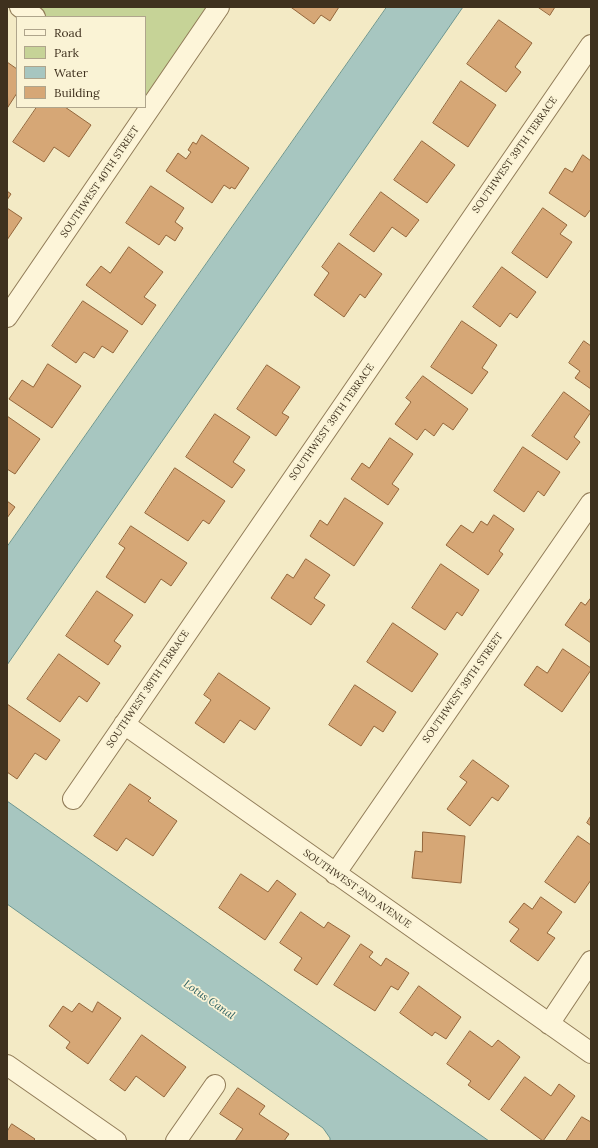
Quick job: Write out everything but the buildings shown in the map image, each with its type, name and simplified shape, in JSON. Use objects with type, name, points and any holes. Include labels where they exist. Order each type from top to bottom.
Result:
[{"type":"street","points":[[20,7],[34,16]]},
{"type":"street","name":"SOUTHWEST 40TH STREET","points":[[150,97],[219,7]]},
{"type":"street","name":"SOUTHWEST 39TH TERRACE","points":[[73,799],[591,45]]},
{"type":"street","name":"SOUTHWEST 40TH STREET","points":[[7,317],[143,108]]},
{"type":"street","name":"SOUTHWEST 39TH STREET","points":[[335,874],[591,503]]},
{"type":"street","name":"SOUTHWEST 2ND AVENUE","points":[[124,724],[591,1053]]},
{"type":"street","points":[[549,1024],[591,961]]},
{"type":"street","points":[[7,1064],[116,1141]]},
{"type":"street","points":[[176,1141],[215,1085]]},
{"type":"green space","points":[[21,7],[219,7],[155,101],[146,94],[146,16],[34,16]]},
{"type":"water","points":[[387,7],[463,7],[7,665],[7,547]]},
{"type":"water","name":"Lotus Canal","points":[[7,801],[489,1141],[330,1141],[330,1138],[323,1128],[7,904]]}]
